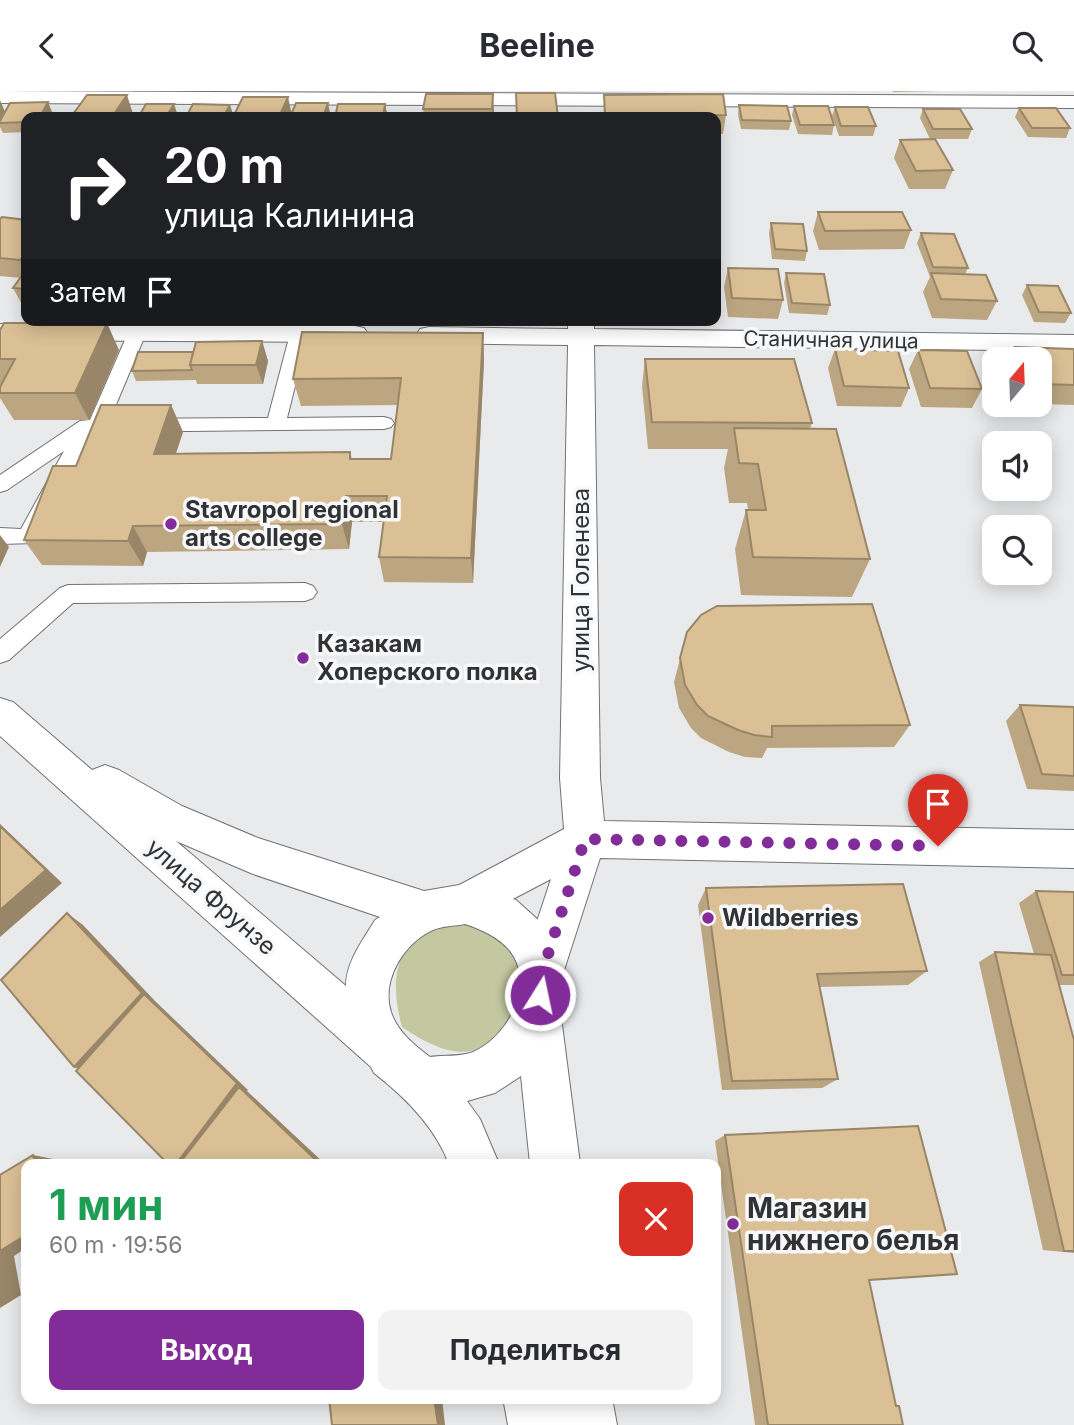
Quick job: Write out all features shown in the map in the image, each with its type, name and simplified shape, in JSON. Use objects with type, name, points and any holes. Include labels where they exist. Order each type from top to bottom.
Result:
[{"type":"street","points":[[0,97],[582,103],[1074,102]]},
{"type":"street","name":"Станичная улица","points":[[407,335],[581,328],[1074,343]]},
{"type":"street","name":"улица Голенева","points":[[555,1159],[540,995],[585,839],[580,778],[581,328]]},
{"type":"street","points":[[0,332],[380,334]]},
{"type":"street","name":"улица Фрунзе","points":[[15,725],[169,819],[253,855],[444,907]]},
{"type":"street","name":"улица Фрунзе","points":[[15,725],[407,1069]]},
{"type":"street","points":[[472,1159],[463,1136],[407,1069],[368,1016],[368,975],[390,935],[444,907],[585,839],[1074,849]]},
{"type":"street","points":[[407,1069],[478,1076],[514,1054],[540,995],[530,942],[502,915],[444,907]]},
{"type":"street","points":[[532,1404],[537,1425]]},
{"type":"street","points":[[585,1404],[588,1425]]},
{"type":"lane","points":[[0,536],[29,537],[92,426],[137,333]]},
{"type":"lane","points":[[276,424],[299,334]]},
{"type":"lane","points":[[0,485],[92,426],[384,423]]},
{"type":"lane","points":[[0,653],[68,594],[305,591]]},
{"type":"green space","points":[[463,924],[498,935],[515,958],[520,973],[520,988],[511,1017],[502,1030],[491,1041],[477,1049],[458,1052],[438,1047],[402,1027],[396,985],[401,959],[417,938],[430,930]]},
{"type":"building","points":[[516,93],[555,93],[557,112],[517,112]]},
{"type":"building","points":[[426,94],[493,94],[492,109],[423,109]]},
{"type":"building","points":[[723,94],[726,115],[721,115],[721,112],[605,112],[604,95]]},
{"type":"building","points":[[87,95],[127,95],[115,112],[75,112]]},
{"type":"building","points":[[243,97],[288,97],[281,112],[236,112]]},
{"type":"building","points":[[48,102],[43,112],[21,112],[21,122],[0,123],[10,103]]},
{"type":"building","points":[[296,103],[328,103],[325,112],[292,112]]},
{"type":"building","points":[[146,104],[174,104],[169,112],[141,112]]},
{"type":"building","points":[[193,104],[230,105],[226,112],[189,112]]},
{"type":"building","points":[[338,104],[385,104],[384,112],[336,112]]},
{"type":"building","points":[[739,105],[787,106],[791,121],[742,120]]},
{"type":"building","points":[[794,106],[828,106],[834,125],[800,125]]},
{"type":"building","points":[[835,107],[868,107],[876,126],[841,126]]},
{"type":"building","points":[[1019,108],[1056,108],[1070,128],[1032,128]]},
{"type":"building","points":[[923,109],[960,109],[972,129],[933,129]]},
{"type":"building","points":[[935,139],[953,170],[916,171],[900,140]]},
{"type":"building","points":[[818,212],[902,212],[911,230],[825,231]]},
{"type":"building","points":[[0,219],[21,219],[20,260],[0,258]]},
{"type":"building","points":[[771,223],[803,224],[807,251],[775,249]]},
{"type":"building","points":[[921,233],[954,234],[968,268],[933,267]]},
{"type":"building","points":[[728,268],[778,269],[783,300],[732,298]]},
{"type":"building","points":[[786,273],[824,274],[830,305],[792,303]]},
{"type":"building","points":[[931,273],[986,275],[997,301],[941,299]]},
{"type":"building","points":[[21,277],[21,289],[13,288]]},
{"type":"building","points":[[1027,285],[1058,286],[1071,313],[1039,312]]},
{"type":"building","points":[[4,323],[21,323],[21,326],[106,326],[75,393],[0,393],[0,387],[15,359],[0,359],[0,330]]},
{"type":"building","points":[[302,332],[483,333],[471,558],[379,557],[387,496],[346,496],[342,524],[133,526],[128,541],[24,540],[53,466],[76,466],[101,405],[171,405],[154,454],[350,452],[350,459],[391,459],[401,378],[293,379]]},
{"type":"building","points":[[262,341],[256,365],[190,365],[196,342]]},
{"type":"building","points":[[1052,348],[1074,349],[1074,385],[1052,384]]},
{"type":"building","points":[[835,349],[898,351],[909,388],[844,386]]},
{"type":"building","points":[[918,350],[967,351],[982,389],[930,388]]},
{"type":"building","points":[[138,352],[193,352],[190,365],[192,370],[132,371]]},
{"type":"building","points":[[645,359],[794,359],[812,423],[652,422]]},
{"type":"building","points":[[734,428],[836,429],[870,559],[753,557],[746,510],[766,510],[758,464],[739,463]]},
{"type":"building","points":[[872,604],[910,725],[772,726],[772,737],[754,735],[708,716],[697,705],[685,685],[680,658],[687,632],[701,615],[717,606]]},
{"type":"building","points":[[1020,705],[1074,707],[1074,776],[1042,774]]},
{"type":"building","points":[[0,826],[46,870],[0,910]]},
{"type":"building","points":[[903,884],[927,971],[817,974],[838,1079],[732,1081],[706,888]]},
{"type":"building","points":[[1036,891],[1074,892],[1074,975],[1062,975]]},
{"type":"building","points":[[67,913],[142,993],[74,1067],[1,980]]},
{"type":"building","points":[[995,952],[1051,955],[1074,1040],[1074,1251],[1064,1251]]},
{"type":"building","points":[[144,994],[237,1083],[180,1159],[163,1159],[76,1071]]},
{"type":"building","points":[[239,1087],[315,1159],[183,1159]]},
{"type":"building","points":[[918,1126],[957,1274],[869,1280],[896,1406],[899,1406],[903,1425],[768,1425],[725,1135]]},
{"type":"building","points":[[21,1162],[21,1238],[0,1251],[0,1175]]},
{"type":"building","points":[[330,1404],[435,1404],[438,1425],[332,1425]]},
{"type":"place","name":"Stavropol regional arts college","points":[[171,524]]},
{"type":"place","name":"Казакам Хоперского полка","points":[[303,658]]},
{"type":"place","name":"Wildberries","points":[[708,918]]},
{"type":"place","name":"Магазин нижнего белья","points":[[733,1224]]},
{"type":"route","points":[[540,995],[542,973],[585,839],[938,846]]}]
